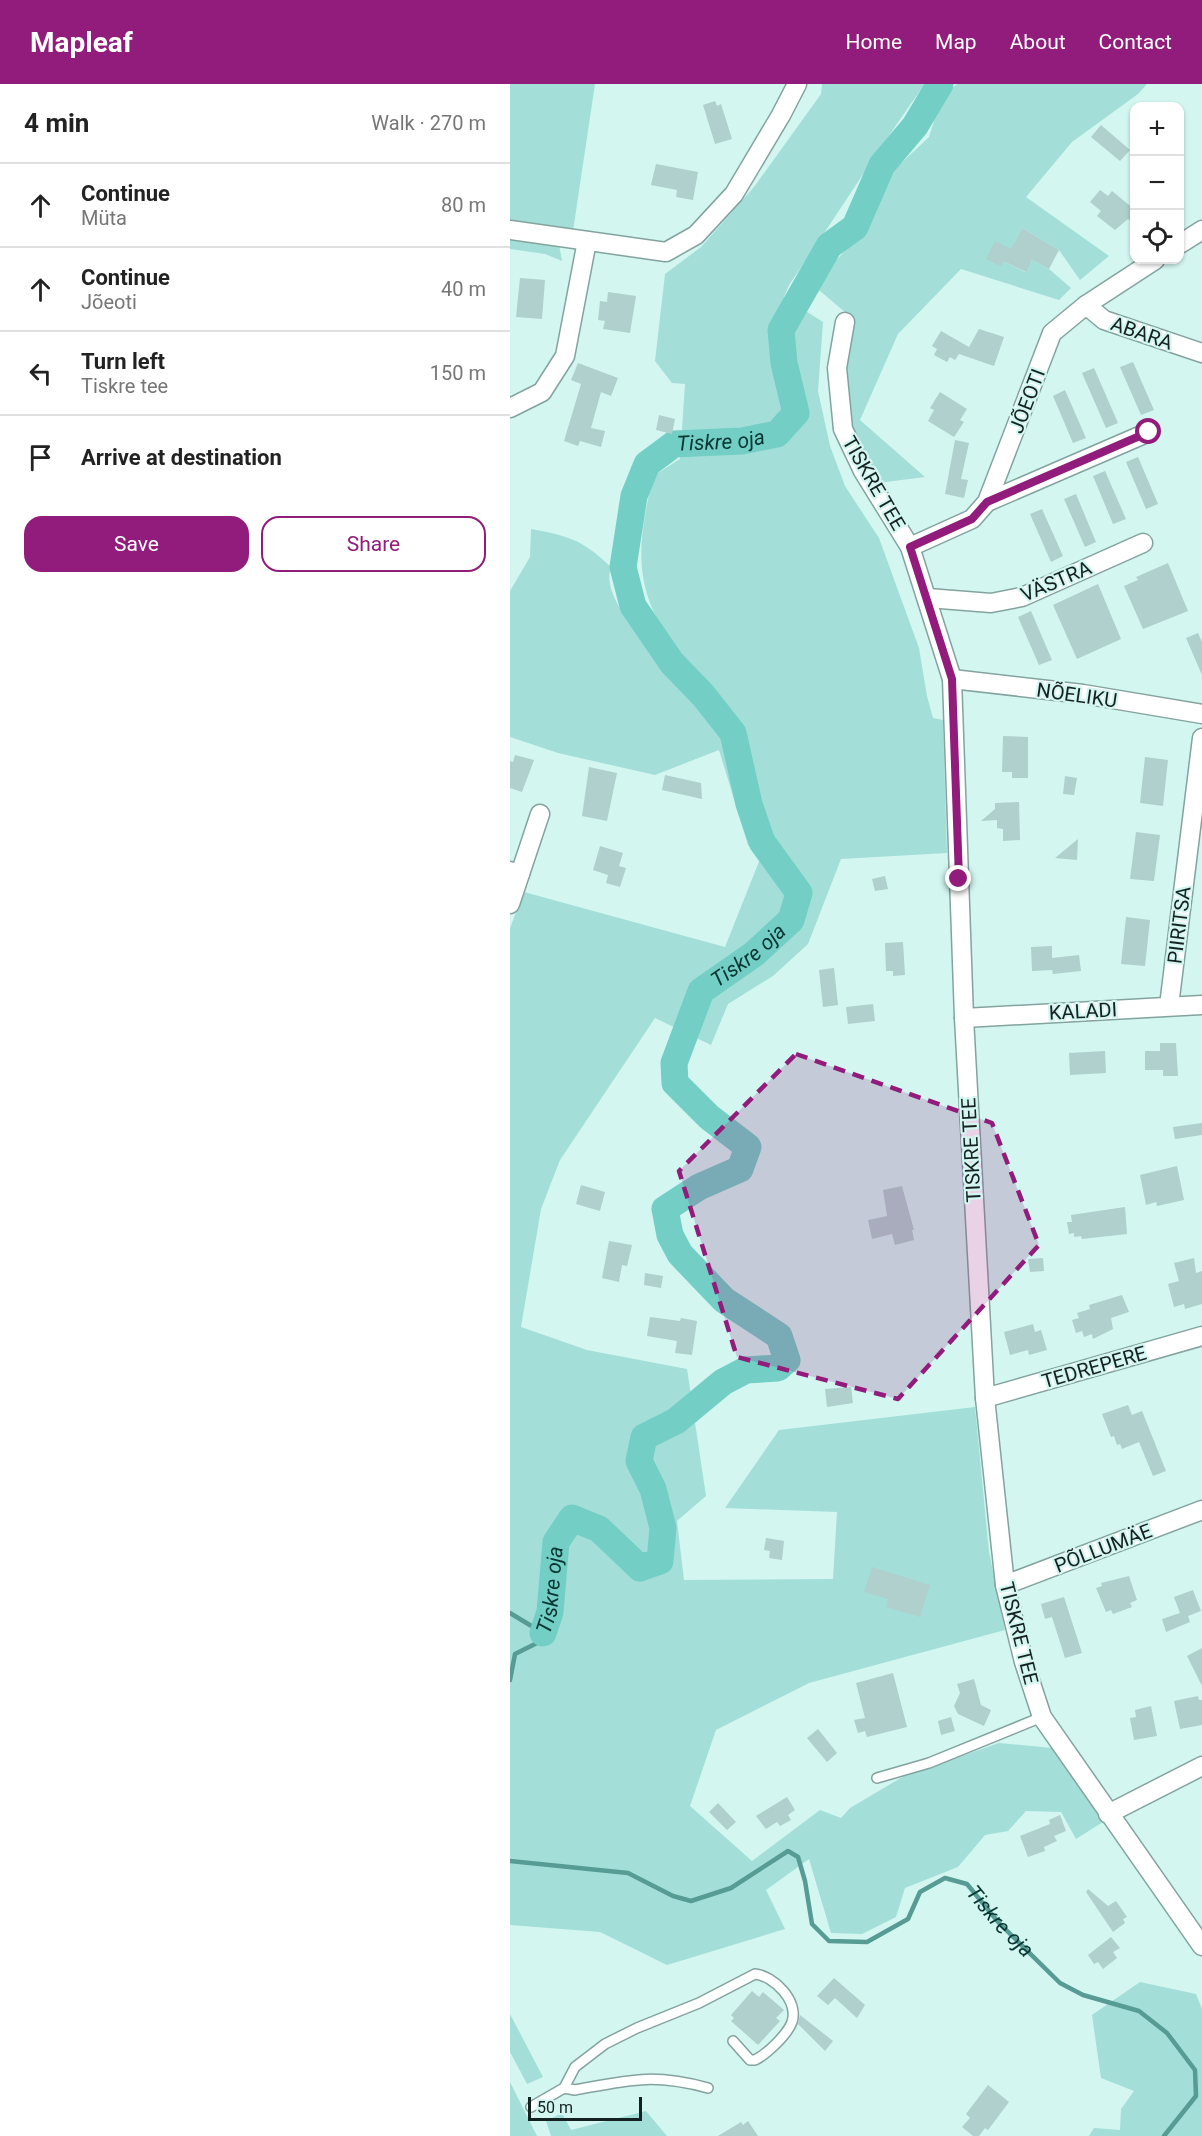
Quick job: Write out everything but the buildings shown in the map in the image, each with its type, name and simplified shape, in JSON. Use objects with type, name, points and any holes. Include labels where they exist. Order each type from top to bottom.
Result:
[{"type":"street","points":[[510,230],[666,252],[696,235],[734,194],[782,115],[797,84]]},
{"type":"street","points":[[1184,241],[1202,230]]},
{"type":"street","points":[[510,408],[543,392],[565,356],[587,241]]},
{"type":"street","name":"JÕEOTI","points":[[910,547],[972,519],[987,502],[1052,333],[1086,305],[1149,264]]},
{"type":"street","name":"ABARA","points":[[1086,305],[1104,320],[1202,353]]},
{"type":"street","name":"TISKRE TEE","points":[[845,322],[837,368],[843,429],[863,471],[910,547],[952,679],[964,1018],[985,1398],[1005,1585],[1024,1662],[1042,1718],[1202,1946]]},
{"type":"street","points":[[987,502],[1149,432]]},
{"type":"street","name":"VÄSTRA","points":[[928,598],[991,603],[1022,597],[1143,543]]},
{"type":"street","name":"NÕELIKU","points":[[952,679],[1083,694],[1202,714]]},
{"type":"street","name":"PIIRITSA","points":[[1169,1006],[1202,738]]},
{"type":"street","points":[[510,904],[515,872],[540,814]]},
{"type":"street","name":"KALADI","points":[[964,1018],[1202,1005]]},
{"type":"street","name":"TEDREPERE","points":[[985,1398],[1202,1336]]},
{"type":"street","name":"PÕLLUMÄE","points":[[1005,1585],[1202,1510]]},
{"type":"street","points":[[1108,1814],[1202,1766]]},
{"type":"lane","points":[[877,1778],[929,1763],[1042,1718]]},
{"type":"lane","points":[[531,2107],[564,2088],[575,2067],[600,2048],[626,2033],[699,2003],[755,1974],[773,1980],[786,1995],[791,2007],[793,2021],[787,2031],[755,2060],[750,2060],[733,2041]]},
{"type":"lane","points":[[564,2088],[575,2090],[645,2077],[675,2079],[708,2088]]},
{"type":"highlighted area","points":[[796,1054],[992,1123],[1039,1245],[898,1399],[737,1357],[679,1171]]},
{"type":"shaded area","points":[[510,84],[595,84],[573,231],[556,228],[562,261],[545,254],[510,249]]},
{"type":"shaded area","points":[[822,84],[925,84],[789,285],[784,297],[823,322],[818,391],[830,446],[845,486],[879,538],[919,648],[933,718],[943,720],[947,853],[841,859],[808,944],[773,976],[728,1004],[711,1045],[655,1018],[560,1160],[541,1209],[521,1327],[587,1350],[687,1369],[706,1496],[677,1521],[684,1580],[833,1579],[837,1512],[725,1508],[779,1430],[975,1407],[989,1552],[1005,1630],[809,1683],[716,1730],[690,1806],[752,1861],[820,1810],[841,1818],[850,1808],[904,1776],[999,1743],[1053,1748],[1103,1822],[1076,1839],[1061,1812],[1026,1811],[1008,1831],[985,1835],[958,1867],[905,1888],[896,1917],[862,1934],[831,1933],[809,1859],[766,1890],[785,1929],[667,1965],[600,1932],[510,1925],[510,928],[524,892],[725,947],[760,859],[748,845],[719,750],[655,775],[558,753],[510,737],[510,591],[530,557],[531,529],[566,537],[592,551],[611,567],[609,577],[614,598],[647,644],[676,647],[652,608],[646,591],[641,558],[643,526],[653,476],[680,459],[685,384],[672,383],[655,361],[665,274],[701,247],[754,187],[821,94]]},
{"type":"shaded area","points":[[957,84],[1147,84],[1138,94],[1072,142],[1026,197],[1109,256],[1080,280],[1059,250],[1022,228],[1005,262],[1025,272],[1032,260],[1049,269],[1071,288],[1059,300],[961,269],[898,334],[860,420],[925,477],[878,483],[851,426],[843,370],[852,318],[813,285],[858,237],[896,168],[929,137],[941,98]]},
{"type":"shaded area","points":[[1140,1982],[1196,1994],[1202,2009],[1202,2136],[1089,2136],[1094,2128],[1120,2130],[1121,2109],[1134,2091],[1101,2078],[1092,2015]]},
{"type":"shaded area","points":[[510,2014],[543,2077],[527,2084],[510,2052]]},
{"type":"shaded area","points":[[510,2082],[537,2136],[510,2136]]},
{"type":"shaded area","points":[[646,2111],[667,2136],[551,2136],[546,2121],[562,2113],[571,2130]]},
{"type":"waterway","name":"Tiskre oja","points":[[543,1633],[550,1612],[556,1542],[572,1518],[599,1529],[640,1568],[660,1561],[663,1528],[653,1489],[639,1461],[644,1437],[676,1421],[723,1382],[746,1370],[778,1368],[787,1360],[779,1336],[724,1300],[680,1254],[670,1235],[665,1209],[699,1187],[740,1169],[748,1147],[709,1117],[675,1083],[674,1063],[701,991],[754,954],[791,920],[799,893],[762,842],[749,804],[733,733],[703,695],[672,663],[633,606],[623,567],[634,496],[647,464],[674,444],[742,441],[777,434],[796,413],[784,363],[781,330],[829,246],[855,227],[882,165],[915,126],[940,84]]},
{"type":"waterway","name":"Tiskre oja","points":[[510,1613],[543,1633],[539,1642],[515,1654],[510,1680]]},
{"type":"waterway","name":"Tiskre oja","points":[[510,1861],[628,1873],[673,1896],[691,1901],[731,1888],[788,1851],[798,1857],[805,1881],[812,1924],[829,1941],[867,1942],[908,1919],[920,1892],[945,1878],[967,1884],[999,1923],[1060,1983],[1083,1995],[1139,2011],[1167,2033],[1195,2070],[1196,2096],[1164,2136]]},
{"type":"route","points":[[959,879],[952,679],[910,547],[972,519],[987,502],[1149,432]]}]
